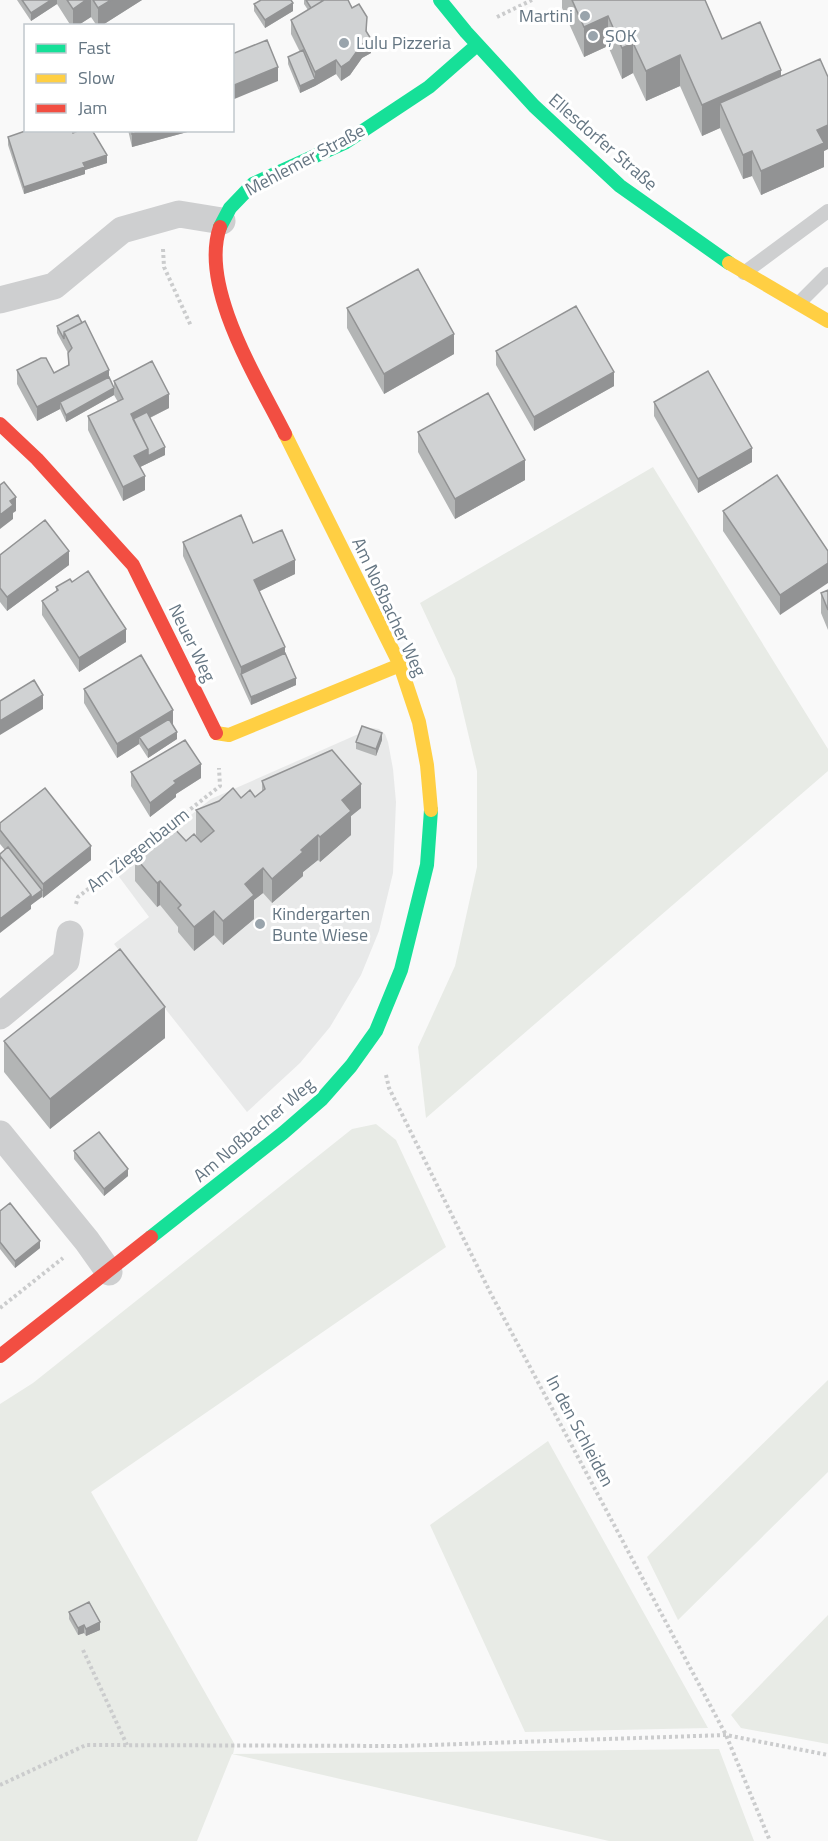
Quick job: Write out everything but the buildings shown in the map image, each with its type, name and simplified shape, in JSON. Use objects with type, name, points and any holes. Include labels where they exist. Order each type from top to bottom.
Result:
[{"type":"street","name":"Ellesdorfer Straße","points":[[440,0],[477,45],[534,106],[620,186],[744,273],[828,321]]},
{"type":"street","name":"Mehlemer Straße","points":[[222,221],[241,193],[253,184],[345,142],[429,87],[477,45]]},
{"type":"street","points":[[0,300],[54,286],[122,230],[179,214],[222,221]]},
{"type":"street","name":"Am Noßbacher Weg","points":[[0,1356],[109,1272],[321,1100],[351,1066],[376,1031],[401,970],[422,888],[428,854],[431,811],[427,765],[419,722],[400,665],[227,317],[214,260],[218,231],[222,221]]},
{"type":"street","name":"Neuer Weg","points":[[0,424],[37,459],[133,565],[217,734]]},
{"type":"street","points":[[217,734],[229,735],[400,665]]},
{"type":"street","points":[[0,1016],[66,961],[70,934]]},
{"type":"street","points":[[0,1134],[87,1241],[109,1272]]},
{"type":"lane","points":[[744,273],[828,212]]},
{"type":"lane","points":[[798,305],[828,274]]},
{"type":"path","points":[[179,214],[163,250],[164,267],[191,326]]},
{"type":"path","name":"Am Ziegenbaum","points":[[70,934],[78,897],[220,786],[217,734]]},
{"type":"path","name":"In den Schleiden","points":[[376,1031],[389,1088],[399,1110],[490,1292],[726,1735],[770,1841]]},
{"type":"path","points":[[0,1308],[87,1241]]},
{"type":"path","points":[[83,1650],[127,1745]]},
{"type":"path","points":[[0,1785],[87,1745],[401,1746],[726,1735],[828,1755]]},
{"type":"shaded area","points":[[653,467],[828,749],[828,771],[426,1118],[418,1047],[455,966],[477,867],[477,771],[455,678],[420,603]]},
{"type":"shaded area","name":"Kindergarten Bunte Wiese","points":[[372,728],[379,729],[385,734],[388,742],[396,802],[393,873],[379,931],[361,975],[330,1027],[300,1063],[247,1112],[114,944],[149,917],[117,874],[211,799]]},
{"type":"shaded area","points":[[376,1124],[396,1140],[446,1247],[91,1492],[235,1745],[233,1754],[719,1749],[754,1841],[609,1841],[232,1754],[197,1841],[0,1841],[0,1404],[33,1383],[352,1129]]},
{"type":"shaded area","points":[[828,1380],[828,1472],[678,1620],[647,1557]]},
{"type":"shaded area","points":[[548,1441],[708,1728],[525,1732],[430,1525]]},
{"type":"shaded area","points":[[828,1615],[828,1744],[741,1728],[731,1715]]},
{"type":"traffic: fast","points":[[440,0],[534,106],[620,186],[729,263]]},
{"type":"traffic: fast","points":[[220,227],[230,208],[253,184],[346,142],[429,87],[477,45]]},
{"type":"traffic: fast","points":[[151,1237],[283,1133],[321,1100],[351,1066],[376,1031],[401,970],[427,865],[431,810]]},
{"type":"traffic: slow","points":[[729,263],[828,321]]},
{"type":"traffic: slow","points":[[285,434],[400,665],[419,722],[427,765],[431,810]]},
{"type":"traffic: slow","points":[[216,733],[229,735],[400,665]]},
{"type":"traffic: jam","points":[[220,227],[216,251],[218,277],[224,305],[247,361],[285,434]]},
{"type":"traffic: jam","points":[[0,424],[37,459],[133,565],[216,733]]},
{"type":"traffic: jam","points":[[0,1356],[151,1237]]},
{"type":"place","name":"Martini","points":[[585,16]]},
{"type":"place","name":"ŞOK","points":[[593,36]]},
{"type":"place","name":"Lulu Pizzeria","points":[[344,43]]},
{"type":"place","name":"Kindergarten Bunte Wiese","points":[[260,924]]}]
